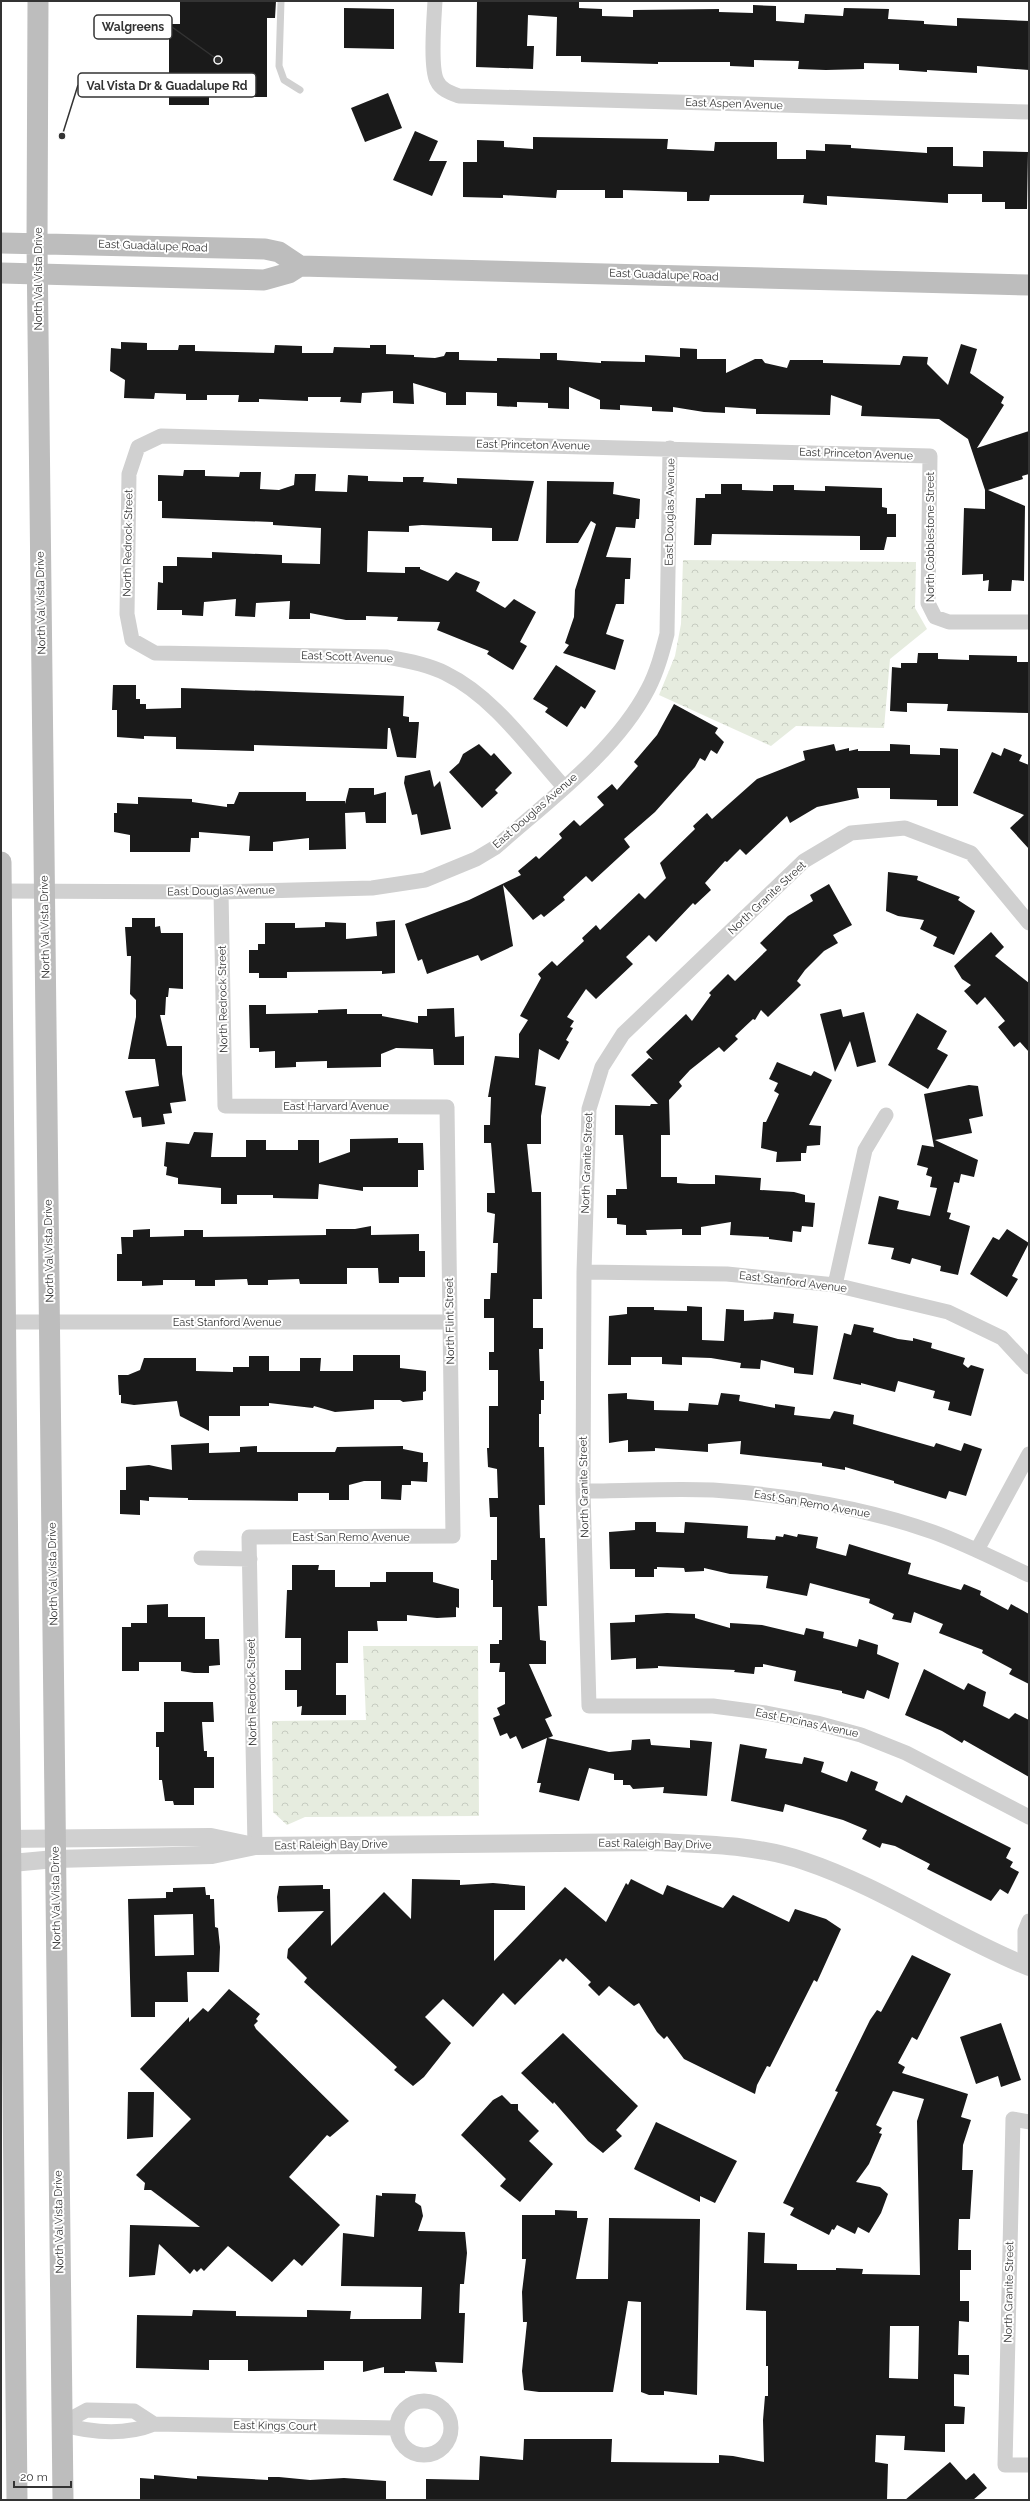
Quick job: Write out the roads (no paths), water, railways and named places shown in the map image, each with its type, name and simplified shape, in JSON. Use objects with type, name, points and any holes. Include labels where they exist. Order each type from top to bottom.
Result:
[{"type":"main road","name":"North Val Vista Drive","points":[[38,1],[37,243],[63,2500]]},
{"type":"main road","name":"East Guadalupe Road","points":[[1,243],[265,249],[279,252],[300,266],[1029,285]]},
{"type":"main road","name":"East Guadalupe Road","points":[[1,273],[264,280],[289,273],[300,266]]},
{"type":"main road","points":[[1,862],[5,1322],[6,1864],[17,2500]]},
{"type":"street","name":"East Aspen Avenue","points":[[435,1],[434,72],[436,80],[442,87],[450,92],[470,96],[1029,112]]},
{"type":"street","name":"East Princeton Avenue","points":[[138,447],[161,436],[670,448],[930,456]]},
{"type":"street","name":"North Redrock Street","points":[[132,640],[127,614],[129,474],[138,447]]},
{"type":"street","name":"East Douglas Avenue","points":[[1,891],[221,892],[372,888],[425,880],[476,859],[496,847],[564,787],[628,721],[648,689],[661,658],[667,627],[670,448]]},
{"type":"street","name":"North Cobblestone Street","points":[[930,456],[928,603],[935,617],[949,622],[1029,622]]},
{"type":"street","name":"East Scott Avenue","points":[[132,640],[155,653],[386,657],[415,662],[444,672],[474,690],[498,713],[564,787]]},
{"type":"street","name":"North Granite Street","points":[[589,1706],[583,1491],[584,1272],[589,1109],[602,1067],[623,1034],[804,861],[851,834],[906,828],[971,852],[1029,924]]},
{"type":"street","name":"North Redrock Street","points":[[221,892],[225,1106]]},
{"type":"street","name":"East Harvard Avenue","points":[[225,1106],[447,1107]]},
{"type":"street","name":"North Flint Street","points":[[447,1107],[453,1536]]},
{"type":"street","points":[[835,1285],[865,1150],[886,1115]]},
{"type":"street","name":"East Stanford Avenue","points":[[584,1272],[726,1274],[835,1285],[948,1312],[1002,1338],[1029,1367]]},
{"type":"street","name":"East Stanford Avenue","points":[[5,1322],[450,1322]]},
{"type":"street","points":[[977,1550],[1029,1454]]},
{"type":"street","name":"East San Remo Avenue","points":[[583,1491],[711,1490],[764,1495],[856,1511],[899,1521],[933,1532],[977,1550],[1029,1575]]},
{"type":"street","name":"East San Remo Avenue","points":[[249,1537],[453,1536]]},
{"type":"street","name":"North Redrock Street","points":[[249,1537],[255,1846]]},
{"type":"street","points":[[201,1558],[250,1559]]},
{"type":"street","name":"East Encinas Avenue","points":[[589,1706],[712,1706],[766,1713],[861,1734],[906,1754],[1029,1817]]},
{"type":"street","name":"East Raleigh Bay Drive","points":[[6,1839],[211,1837],[255,1846]]},
{"type":"street","name":"East Raleigh Bay Drive","points":[[6,1864],[55,1860],[212,1855],[255,1846],[657,1842],[751,1848],[803,1861],[833,1872],[1028,1964]]},
{"type":"street","points":[[1028,1964],[1024,1931],[1029,1921]]},
{"type":"street","name":"North Granite Street","points":[[1029,2122],[1013,2120],[1005,2465],[1029,2465]]},
{"type":"street","points":[[61,2424],[87,2410],[134,2411],[154,2424]]},
{"type":"street","name":"East Kings Court","points":[[61,2424],[87,2431],[136,2432],[154,2424],[396,2428]]},
{"type":"lane","points":[[281,1],[279,66],[284,80],[300,90]]},
{"type":"place","name":"Walgreens","points":[[218,60]]},
{"type":"place","name":"Val Vista Dr & Guadalupe Rd","points":[[62,136]]}]
